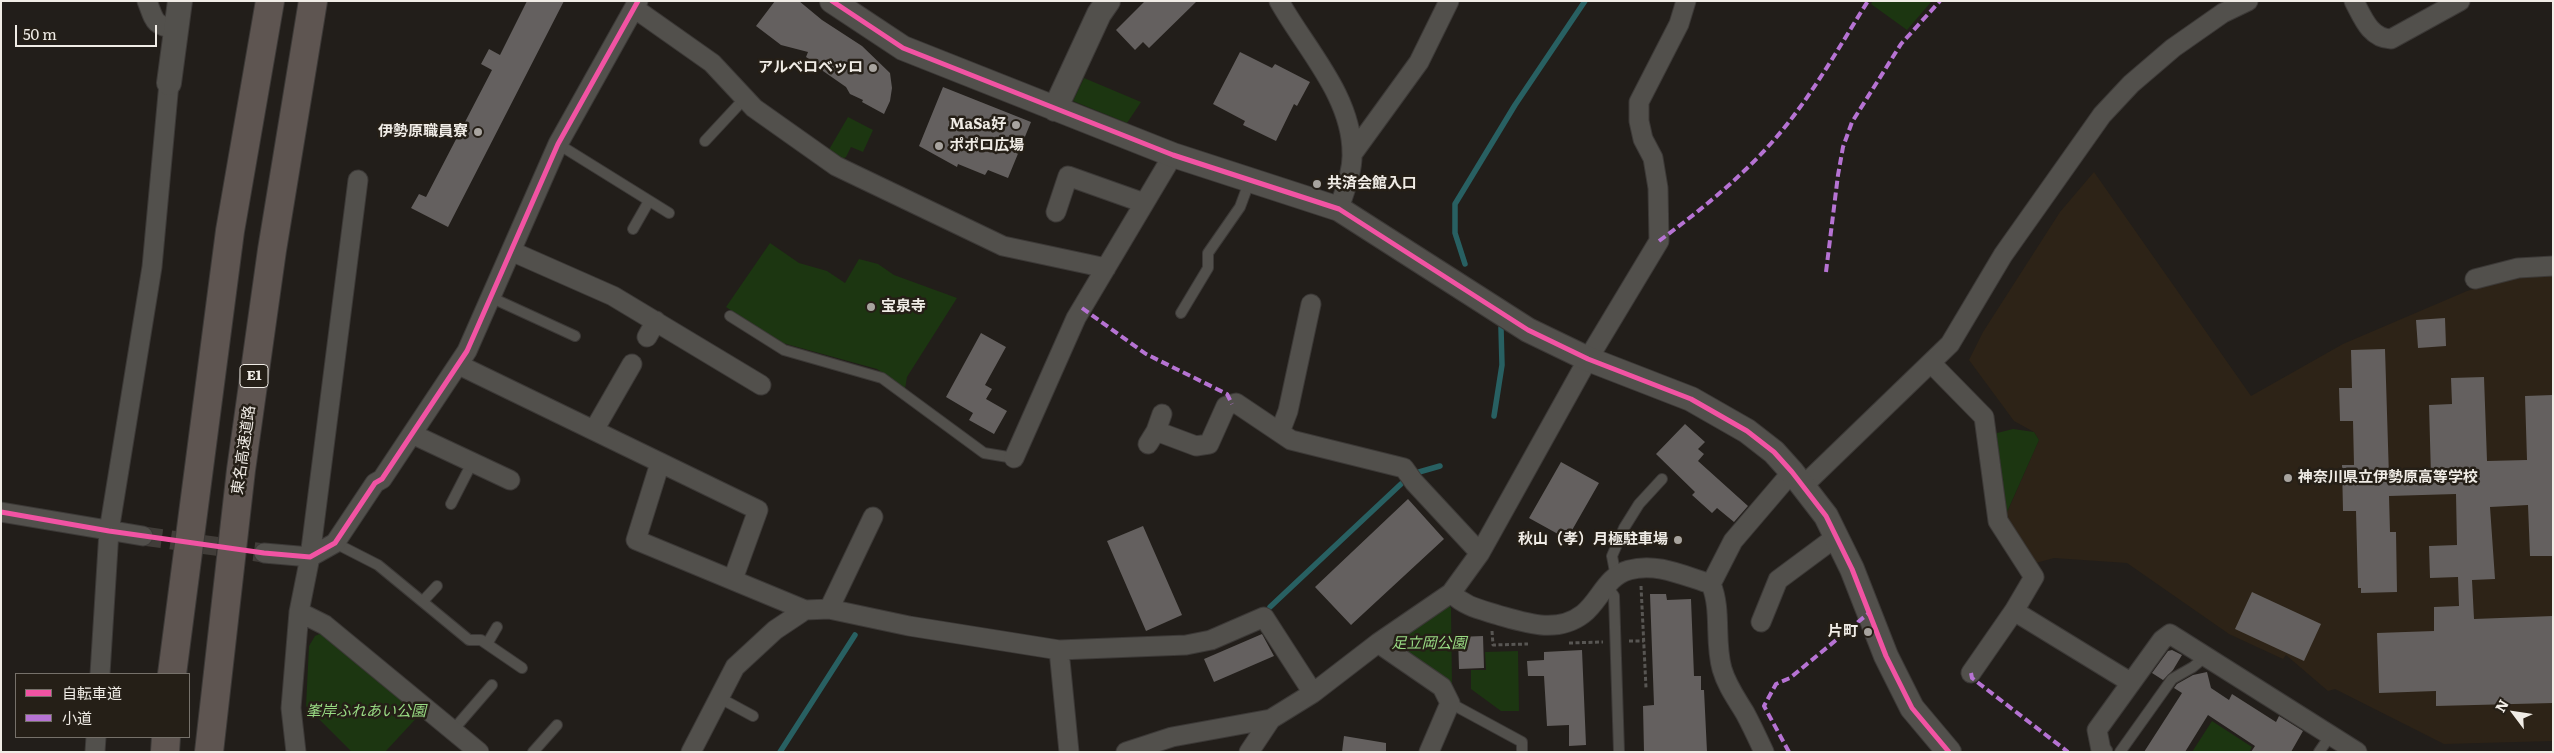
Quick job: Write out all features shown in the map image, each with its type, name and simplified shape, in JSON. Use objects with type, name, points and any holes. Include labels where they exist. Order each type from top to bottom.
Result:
[{"type":"highway","name":"東名高速道路","points":[[209,752],[242,461],[272,250],[313,1]]},
{"type":"highway","points":[[172,673],[228,241],[269,5]]},
{"type":"highway","points":[[165,752],[166,738]]},
{"type":"street","points":[[147,1],[155,22],[159,26],[176,28]]},
{"type":"street","points":[[100,673],[109,531],[152,267],[169,83],[180,1]]},
{"type":"street","points":[[832,1],[852,17],[903,48],[1173,155],[1339,209],[1528,330],[1588,359],[1708,407],[1761,442],[1798,478],[1826,516],[1852,569],[1886,656],[1912,708],[1950,752]]},
{"type":"street","points":[[1054,109],[1099,14],[1108,1]]},
{"type":"street","points":[[1339,209],[1352,153],[1418,62],[1449,1]]},
{"type":"street","points":[[1126,752],[1172,737],[1271,719],[1313,693],[1378,643],[1450,593],[1480,553],[1588,359],[1659,242],[1658,188],[1653,158],[1643,139],[1641,130],[1640,102],[1679,24],[1686,1]]},
{"type":"street","points":[[1764,752],[1746,715],[1729,688],[1721,668],[1717,641],[1716,597],[1711,584],[1733,540],[1798,478],[1932,364],[1950,344],[2003,256],[2102,115],[2131,84],[2173,48],[2223,13],[2248,1]]},
{"type":"street","points":[[2354,1],[2367,26],[2383,38],[2391,39],[2460,1]]},
{"type":"street","points":[[1286,4],[1338,94],[1352,153]]},
{"type":"street","points":[[264,553],[310,557],[335,542],[375,483],[382,479],[459,365],[558,144],[636,5],[712,63],[745,98],[775,125],[836,166],[994,242],[1028,253],[1106,268]]},
{"type":"street","points":[[1014,458],[1076,318],[1173,155]]},
{"type":"street","points":[[1056,212],[1068,176],[1144,203]]},
{"type":"street","points":[[296,752],[291,708],[299,612],[310,557],[358,180]]},
{"type":"street","points":[[511,251],[613,296],[651,328],[761,385]]},
{"type":"street","points":[[2475,279],[2518,268],[2553,266]]},
{"type":"street","points":[[1280,432],[1288,411],[1297,334],[1311,304]]},
{"type":"street","points":[[594,430],[632,364]]},
{"type":"street","points":[[1932,364],[1984,416],[1998,520],[2034,577],[2014,611],[1971,673]]},
{"type":"street","points":[[459,365],[758,510],[733,579]]},
{"type":"street","points":[[1155,429],[1196,446],[1209,444],[1226,406],[1236,403],[1291,440],[1404,468],[1414,482],[1480,553]]},
{"type":"street","points":[[412,434],[510,480]]},
{"type":"street","points":[[660,463],[634,547],[733,579],[805,610],[829,609],[909,626],[1059,650],[1186,645],[1211,640],[1264,617],[1313,693]]},
{"type":"street","points":[[1,512],[143,536]]},
{"type":"street","points":[[829,609],[873,517]]},
{"type":"street","points":[[1761,611],[1778,580],[1836,537]]},
{"type":"street","points":[[1450,593],[1462,604],[1526,623],[1552,626],[1566,623],[1583,614],[1611,581],[1627,570],[1661,568],[1711,584]]},
{"type":"street","points":[[690,752],[735,667],[754,648],[805,610]]},
{"type":"street","points":[[2014,611],[2130,682]]},
{"type":"street","points":[[299,612],[325,625],[454,729],[479,752]]},
{"type":"street","points":[[2103,752],[2097,730],[2130,682],[2162,640],[2170,634],[2357,752]]},
{"type":"street","points":[[1378,643],[1442,688],[1450,703],[1430,752]]},
{"type":"street","points":[[1059,650],[1068,752]]},
{"type":"street","points":[[1249,752],[1271,719]]},
{"type":"street","points":[[95,752],[96,738]]},
{"type":"lane","points":[[705,141],[745,98]]},
{"type":"lane","points":[[558,144],[669,213]]},
{"type":"lane","points":[[1181,313],[1208,268],[1208,253],[1240,207],[1250,179]]},
{"type":"lane","points":[[632,229],[649,201]]},
{"type":"lane","points":[[490,297],[575,336]]},
{"type":"lane","points":[[730,316],[784,350],[882,378],[984,453],[1014,458]]},
{"type":"lane","points":[[451,504],[472,463]]},
{"type":"lane","points":[[1618,752],[1614,596],[1611,581],[1612,556],[1624,528],[1639,504],[1662,479]]},
{"type":"lane","points":[[335,542],[378,565],[469,640],[481,640],[522,668]]},
{"type":"lane","points":[[423,601],[437,586]]},
{"type":"lane","points":[[486,644],[497,627]]},
{"type":"lane","points":[[2120,752],[2172,679],[2205,657]]},
{"type":"lane","points":[[454,729],[492,685]]},
{"type":"lane","points":[[718,697],[753,716]]},
{"type":"lane","points":[[1450,703],[1522,742],[1522,752]]},
{"type":"lane","points":[[533,752],[557,725]]},
{"type":"lane","points":[[2319,752],[2330,736]]},
{"type":"path","points":[[1640,568],[1646,688]]},
{"type":"shaded area","name":"神奈川県立伊勢原高等学校","points":[[2094,172],[2251,396],[2343,344],[2467,291],[2510,278],[2553,274],[2553,741],[2444,744],[2335,689],[2328,691],[2286,655],[2283,659],[2229,634],[2127,563],[2054,558],[2036,563],[2005,517],[2039,440],[2034,432],[2014,421],[1969,360],[1983,332],[2060,212]]},
{"type":"green space","points":[[1873,1],[1932,1],[1907,30],[1871,4]]},
{"type":"green space","points":[[1084,78],[1141,102],[1127,123],[1073,101]]},
{"type":"green space","points":[[848,117],[873,130],[863,152],[851,147],[846,157],[842,159],[827,153]]},
{"type":"green space","points":[[770,243],[799,263],[827,271],[845,283],[859,259],[878,264],[894,275],[957,298],[907,377],[905,389],[877,369],[779,342],[726,307]]},
{"type":"green space","points":[[2013,429],[2034,432],[2039,440],[2003,521],[1989,435]]},
{"type":"green space","name":"足立岡公園","points":[[1448,604],[1451,608],[1452,686],[1399,649],[1398,638]]},
{"type":"green space","name":"峯岸ふれあい公園","points":[[324,632],[423,711],[385,752],[352,752],[306,706],[309,646],[315,636]]},
{"type":"green space","points":[[1518,651],[1519,711],[1501,711],[1471,689],[1471,670],[1486,670],[1485,652]]},
{"type":"green space","points":[[2212,721],[2252,747],[2249,752],[2192,752]]},
{"type":"building","name":"伊勢原職員寮","points":[[527,1],[564,1],[448,227],[411,208],[419,194],[426,197],[492,70],[481,64],[489,49],[500,55]]},
{"type":"building","points":[[775,1],[799,1],[822,20],[862,46],[890,73],[892,88],[890,101],[884,114],[850,94],[846,87],[806,57],[808,52],[781,45],[756,26]]},
{"type":"building","points":[[1145,1],[1197,1],[1149,48],[1143,42],[1135,50],[1116,30]]},
{"type":"building","points":[[1240,52],[1272,68],[1275,64],[1310,82],[1297,106],[1294,104],[1276,141],[1243,125],[1245,121],[1213,104]]},
{"type":"building","points":[[943,87],[1031,122],[1008,178],[988,170],[985,175],[958,164],[957,167],[919,146]]},
{"type":"building","points":[[2445,318],[2446,346],[2418,348],[2416,320]]},
{"type":"building","points":[[981,333],[1006,347],[985,385],[992,389],[986,399],[1007,411],[994,434],[969,420],[973,413],[946,397]]},
{"type":"building","points":[[2385,349],[2389,477],[2431,476],[2429,405],[2452,404],[2451,378],[2484,377],[2487,461],[2527,460],[2525,396],[2553,395],[2553,556],[2530,556],[2528,505],[2490,507],[2495,579],[2472,580],[2474,619],[2553,616],[2553,703],[2436,706],[2436,691],[2379,693],[2377,633],[2434,631],[2434,607],[2459,606],[2458,577],[2430,578],[2429,546],[2457,545],[2456,494],[2389,496],[2390,532],[2396,532],[2397,592],[2361,593],[2361,588],[2358,588],[2356,511],[2343,511],[2342,465],[2354,465],[2353,421],[2340,421],[2339,388],[2352,388],[2351,350]]},
{"type":"building","points":[[1685,424],[1705,442],[1698,449],[1704,454],[1698,461],[1748,506],[1734,522],[1717,508],[1712,513],[1692,495],[1695,492],[1656,454]]},
{"type":"building","points":[[1561,462],[1599,483],[1567,539],[1529,518]]},
{"type":"building","points":[[1408,499],[1444,539],[1351,625],[1315,587]]},
{"type":"building","points":[[1143,526],[1182,615],[1146,631],[1107,541]]},
{"type":"building","points":[[2252,592],[2321,624],[2304,661],[2235,629]]},
{"type":"building","points":[[1650,594],[1666,594],[1667,600],[1691,599],[1694,676],[1701,676],[1701,690],[1704,690],[1707,752],[1644,752],[1643,706],[1654,705]]},
{"type":"building","points":[[1262,634],[1274,656],[1214,682],[1204,659]]},
{"type":"building","points":[[1483,636],[1484,668],[1459,669],[1458,637]]},
{"type":"building","points":[[1582,650],[1586,745],[1569,746],[1569,725],[1547,726],[1544,676],[1528,676],[1527,661],[1544,660],[1544,652]]},
{"type":"building","points":[[2172,650],[2182,655],[2173,670],[2163,680],[2152,673],[2168,651]]},
{"type":"building","points":[[2207,672],[2211,688],[2229,700],[2232,694],[2276,722],[2279,716],[2303,731],[2291,752],[2251,752],[2255,746],[2208,715],[2185,752],[2144,752],[2182,693],[2174,688],[2177,684],[2193,675]]},
{"type":"building","points":[[1344,736],[1386,743],[1386,752],[1342,752]]},
{"type":"waterway","points":[[1465,264],[1455,233],[1455,204],[1515,105],[1585,1]]},
{"type":"waterway","points":[[1494,416],[1502,365],[1501,328]]},
{"type":"waterway","points":[[1419,472],[1440,466]]},
{"type":"waterway","points":[[1270,607],[1401,484]]},
{"type":"waterway","points":[[780,752],[855,635]]},
{"type":"tunnel","points":[[143,536],[264,553]]},
{"type":"marked path","points":[[1659,241],[1732,182],[1781,132],[1833,58],[1868,1]]},
{"type":"marked path","points":[[1826,272],[1838,175],[1843,147],[1852,122],[1901,44],[1940,1]]},
{"type":"marked path","points":[[1082,308],[1146,354],[1227,394],[1232,404]]},
{"type":"marked path","points":[[1789,752],[1764,706],[1776,684],[1790,678],[1869,613]]},
{"type":"marked path","points":[[1971,673],[1972,678],[2068,752]]},
{"type":"cycle path","points":[[1,512],[109,531],[264,553],[310,557],[335,543],[375,483],[382,479],[467,351],[558,144],[638,1]]},
{"type":"cycle path","points":[[832,1],[903,48],[1173,155],[1339,209],[1528,330],[1588,359],[1691,399],[1747,431],[1774,452],[1826,516],[1852,569],[1886,656],[1912,708],[1949,752]]},
{"type":"place","name":"アルベロベッロ","points":[[873,68]]},
{"type":"place","name":"MaSa好","points":[[1016,125]]},
{"type":"place","name":"伊勢原職員寮","points":[[478,132]]},
{"type":"place","name":"ポポロ広場","points":[[939,146]]},
{"type":"place","name":"共済会館入口","points":[[1317,184]]},
{"type":"place","name":"宝泉寺","points":[[871,307]]},
{"type":"place","name":"神奈川県立伊勢原高等学校","points":[[2288,478]]},
{"type":"place","name":"秋山（孝）月極駐車場","points":[[1678,540]]},
{"type":"place","name":"片町","points":[[1868,632]]}]
